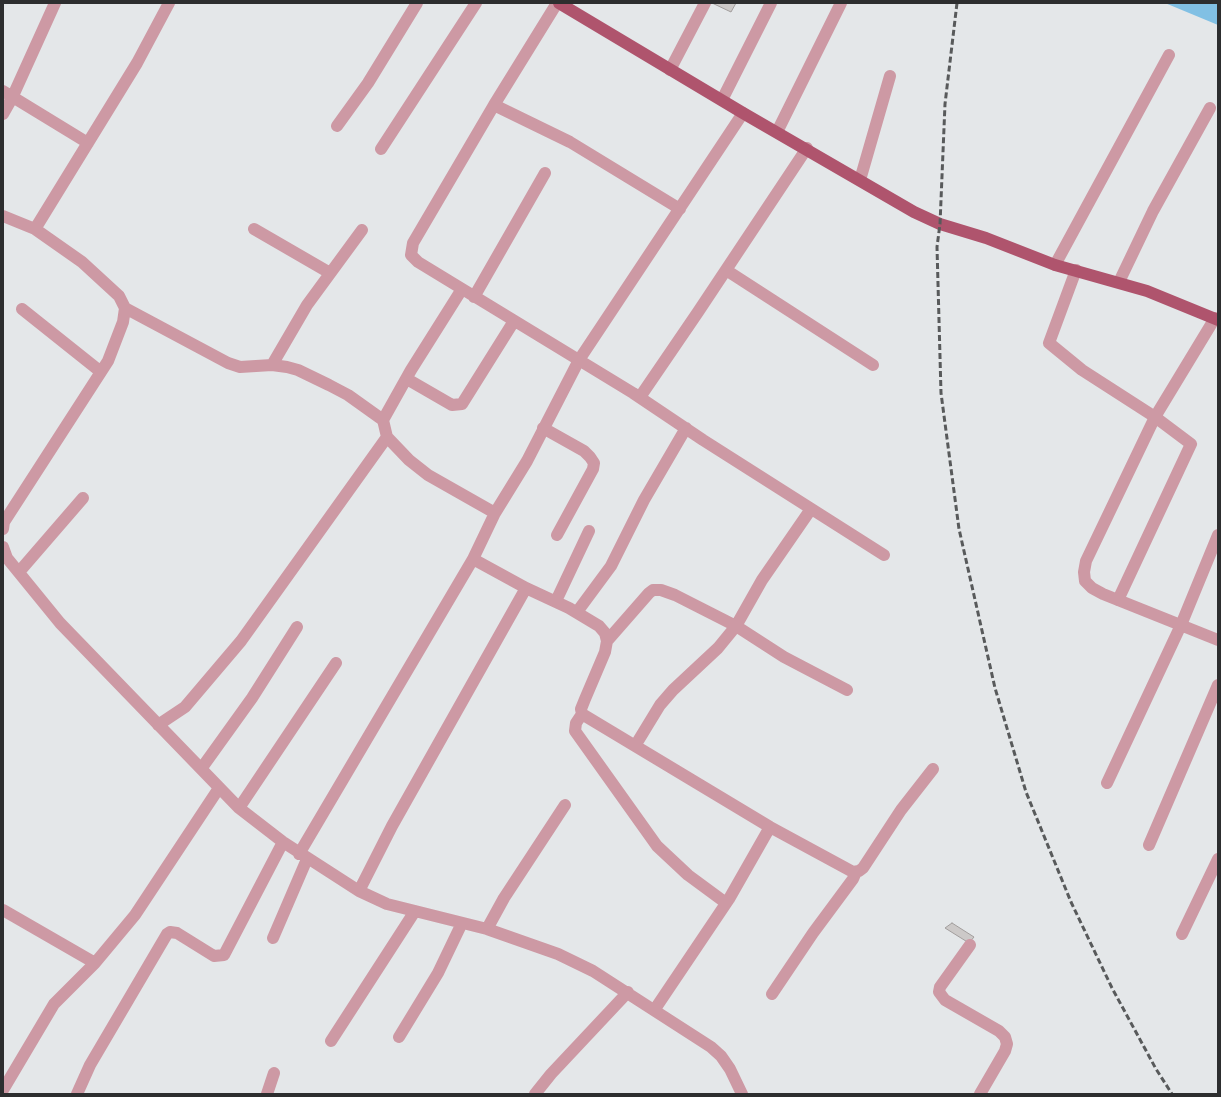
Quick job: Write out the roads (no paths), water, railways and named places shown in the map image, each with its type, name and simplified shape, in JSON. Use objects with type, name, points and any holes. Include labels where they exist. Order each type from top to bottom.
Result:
[{"type":"main road","points":[[558,3],[914,212],[940,224],[986,238],[1055,265],[1119,282],[1172,300],[1217,319]]},
{"type":"street","points":[[3,114],[8,94],[55,3]]},
{"type":"street","points":[[35,229],[137,63],[169,3]]},
{"type":"street","points":[[337,126],[368,83],[417,3]]},
{"type":"street","points":[[381,149],[476,3]]},
{"type":"street","points":[[558,3],[494,105],[413,243],[411,255],[418,262],[640,397],[811,509],[884,554]]},
{"type":"street","points":[[670,70],[705,3]]},
{"type":"street","points":[[722,100],[771,3]]},
{"type":"street","points":[[777,132],[841,3]]},
{"type":"street","points":[[1055,265],[1169,55]]},
{"type":"street","points":[[860,180],[890,76]]},
{"type":"street","points":[[8,94],[88,143]]},
{"type":"street","points":[[494,105],[570,142],[680,209]]},
{"type":"street","points":[[1119,282],[1153,211],[1210,108]]},
{"type":"street","points":[[273,938],[303,856],[473,559],[495,513],[526,461],[579,360],[743,113]]},
{"type":"street","points":[[640,397],[806,148]]},
{"type":"street","points":[[474,296],[545,173]]},
{"type":"street","points":[[3,216],[35,229],[82,262],[119,296],[125,308],[228,364],[240,367],[272,365],[298,370],[348,395],[383,420]]},
{"type":"street","points":[[254,229],[330,273]]},
{"type":"street","points":[[272,365],[298,318],[362,230]]},
{"type":"street","points":[[726,270],[873,365]]},
{"type":"street","points":[[1076,270],[1049,343],[1082,370],[1155,417],[1191,444],[1118,600]]},
{"type":"street","points":[[462,289],[383,420],[386,438],[408,460],[428,476],[495,513]]},
{"type":"street","points":[[3,524],[108,361],[119,334],[125,308]]},
{"type":"street","points":[[22,309],[101,372]]},
{"type":"street","points":[[1217,319],[1155,417],[1086,561],[1084,572],[1085,581],[1092,588],[1218,640]]},
{"type":"street","points":[[407,379],[452,405],[462,404],[514,321]]},
{"type":"street","points":[[543,428],[584,451],[594,463],[593,469],[557,535]]},
{"type":"street","points":[[576,612],[611,566],[644,500],[686,428]]},
{"type":"street","points":[[158,725],[185,708],[241,641],[386,438]]},
{"type":"street","points":[[19,572],[84,498]]},
{"type":"street","points":[[635,746],[660,706],[673,690],[718,648],[736,626],[762,580],[811,509]]},
{"type":"street","points":[[556,601],[589,531]]},
{"type":"street","points":[[1107,783],[1182,625],[1218,534]]},
{"type":"street","points":[[3,546],[7,558],[60,623],[239,808],[283,842],[360,891],[387,904],[487,929],[558,954],[593,971],[655,1009],[722,1056],[742,1094]]},
{"type":"street","points":[[473,559],[526,588],[556,601],[576,612],[599,626],[605,633],[607,641],[605,652],[581,709],[582,714],[576,723],[575,732],[657,846],[688,875],[726,903]]},
{"type":"street","points":[[360,891],[392,826],[526,588]]},
{"type":"street","points":[[607,641],[649,593],[653,590],[661,590],[675,595],[736,626],[784,657],[847,690]]},
{"type":"street","points":[[201,769],[252,698],[297,627]]},
{"type":"street","points":[[239,808],[336,663]]},
{"type":"street","points":[[1149,846],[1218,685]]},
{"type":"street","points":[[582,714],[770,827],[790,836],[850,871],[856,872]]},
{"type":"street","points":[[772,994],[813,933],[853,880],[856,872],[862,868],[901,810],[933,769]]},
{"type":"street","points":[[3,1090],[54,1004],[95,963],[135,915],[219,788]]},
{"type":"street","points":[[487,929],[504,898],[565,805]]},
{"type":"street","points":[[655,1009],[726,903],[770,827]]},
{"type":"street","points":[[77,1094],[90,1065],[167,934],[170,932],[177,933],[214,956],[224,955],[283,842]]},
{"type":"street","points":[[1182,934],[1218,858]]},
{"type":"street","points":[[3,910],[95,963]]},
{"type":"street","points":[[331,1041],[414,911]]},
{"type":"street","points":[[399,1037],[438,973],[462,923]]},
{"type":"street","points":[[970,945],[940,987],[940,992],[945,1000],[999,1031],[1005,1037],[1007,1044],[1004,1051],[980,1094]]},
{"type":"street","points":[[535,1094],[551,1074],[628,992]]},
{"type":"street","points":[[267,1094],[274,1073]]},
{"type":"water","points":[[1165,3],[1218,3],[1218,25]]},
{"type":"railway","points":[[957,3],[945,104],[940,224],[937,247],[941,393],[959,529],[995,688],[1026,792],[1071,902],[1112,988],[1156,1069],[1172,1094]]}]
